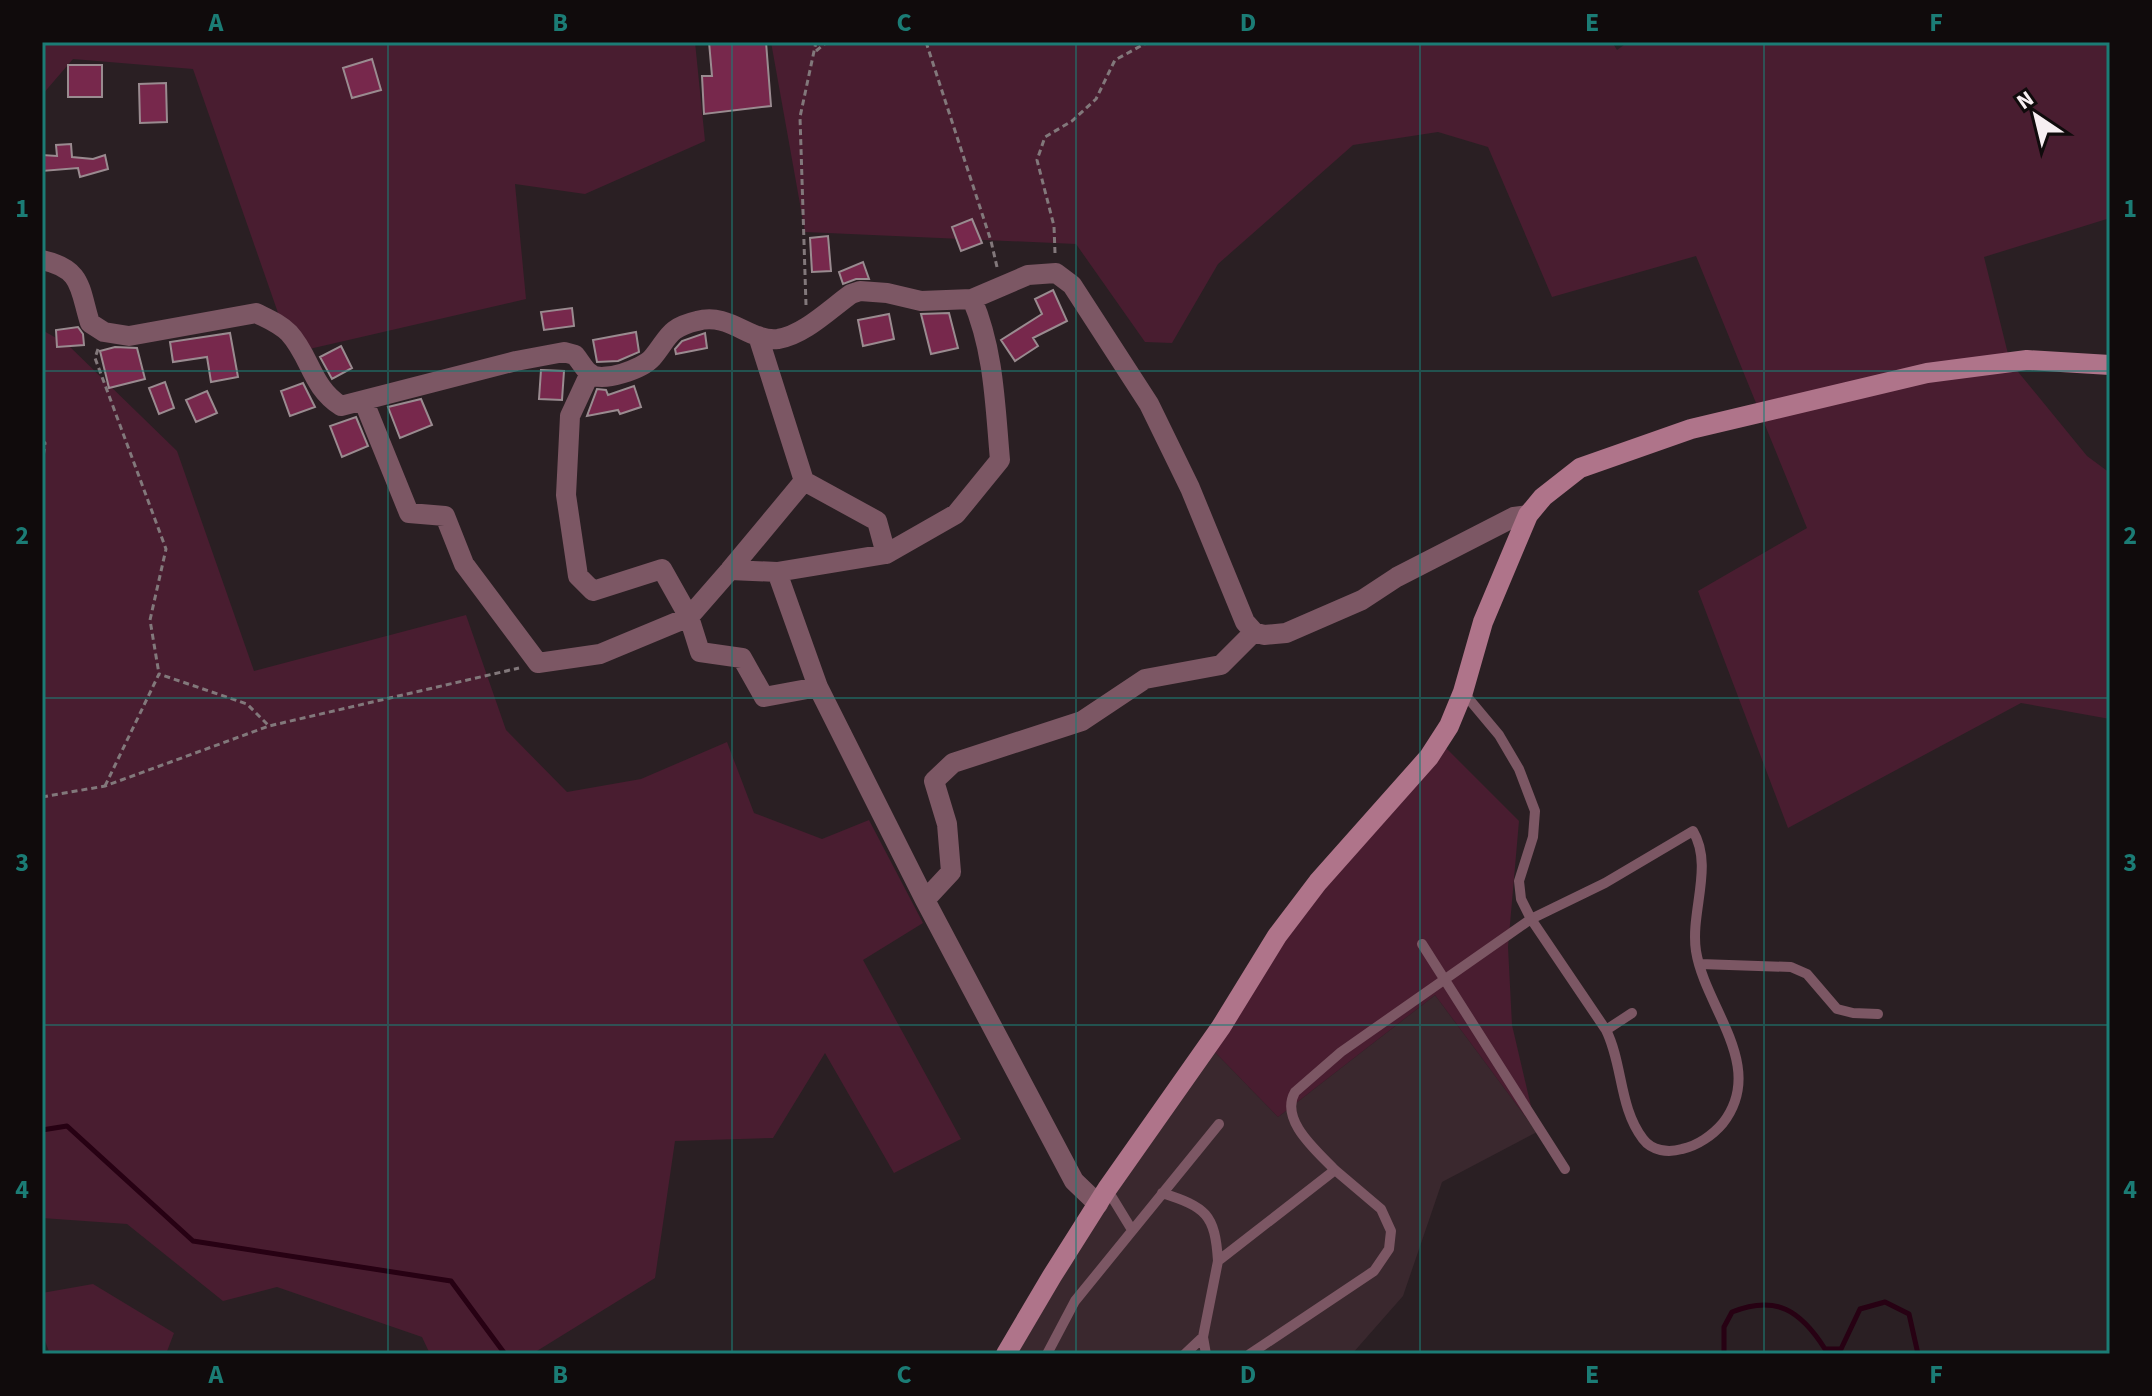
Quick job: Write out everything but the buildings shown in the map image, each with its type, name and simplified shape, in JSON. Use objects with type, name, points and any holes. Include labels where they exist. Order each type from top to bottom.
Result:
[{"type":"street","points":[[42,260],[61,265],[76,276],[90,323],[104,332],[129,336],[256,313],[275,321],[291,335],[326,397],[341,406],[516,361],[564,352],[575,355],[590,373],[599,378],[637,369],[651,359],[674,330],[698,320],[730,322],[758,336],[775,339],[789,336],[860,291],[921,301],[972,299],[1028,275],[1056,273],[1072,285],[1149,404],[1190,488],[1245,622],[1254,632],[1264,635],[1286,633],[1362,600],[1397,577],[1514,517],[1528,515]]},
{"type":"street","points":[[730,570],[777,572],[886,554],[956,514],[1000,460],[993,372],[984,327],[972,299]]},
{"type":"street","points":[[758,336],[804,481],[877,521],[886,554]]},
{"type":"street","points":[[1006,1354],[1103,1196],[1221,1027],[1277,936],[1318,882],[1429,757],[1449,726],[1463,692],[1483,622],[1528,515],[1543,497],[1580,468],[1691,429],[1927,373],[2027,360],[2110,365]]},
{"type":"street","points":[[590,373],[570,416],[566,495],[578,576],[593,591],[662,569],[689,617],[700,652],[742,658],[764,697],[818,687]]},
{"type":"street","points":[[364,402],[409,513],[445,516],[464,564],[538,663],[600,654],[689,617],[804,481]]},
{"type":"street","points":[[777,572],[818,687],[925,900],[1074,1181],[1103,1196]]},
{"type":"street","points":[[925,900],[951,872],[947,824],[934,781],[953,763],[1082,721],[1145,679],[1221,665],[1254,632]]},
{"type":"lane","points":[[1250,1354],[1374,1271],[1389,1249],[1391,1231],[1381,1209],[1308,1142],[1292,1116],[1290,1100],[1295,1092],[1341,1052],[1531,919],[1605,883],[1693,831],[1700,843],[1702,874],[1694,931],[1700,964],[1714,1005],[1731,1038],[1738,1073],[1738,1090],[1732,1110],[1719,1128],[1700,1142],[1682,1149],[1664,1151],[1652,1148],[1643,1141],[1624,1095],[1615,1049],[1606,1030],[1531,919],[1521,899],[1519,881],[1533,837],[1535,811],[1519,769],[1499,735],[1463,692]]},
{"type":"lane","points":[[1422,944],[1565,1169]]},
{"type":"lane","points":[[1700,964],[1791,967],[1807,974],[1837,1009],[1878,1014]]},
{"type":"lane","points":[[1606,1030],[1632,1013]]},
{"type":"lane","points":[[1047,1354],[1075,1301],[1219,1124]]},
{"type":"lane","points":[[1218,1261],[1335,1170]]},
{"type":"lane","points":[[1162,1193],[1192,1203],[1211,1220],[1216,1234],[1218,1261],[1203,1337],[1206,1354]]},
{"type":"lane","points":[[1103,1196],[1132,1230]]},
{"type":"lane","points":[[1185,1354],[1203,1337]]},
{"type":"path","points":[[807,325],[800,117],[816,42]]},
{"type":"path","points":[[816,51],[827,42]]},
{"type":"path","points":[[926,42],[991,241],[999,287]]},
{"type":"path","points":[[1056,273],[1054,226],[1037,160],[1045,137],[1072,121],[1096,99],[1115,60],[1148,42]]},
{"type":"path","points":[[104,332],[95,358],[166,549],[150,620],[159,674],[105,786]]},
{"type":"path","points":[[42,440],[45,443],[42,465]]},
{"type":"path","points":[[42,797],[105,786],[269,726],[538,663]]},
{"type":"path","points":[[159,674],[247,704],[269,726]]},
{"type":"shaded area","points":[[42,42],[695,42],[705,141],[585,194],[515,184],[526,299],[292,353],[193,69],[73,59],[42,95]]},
{"type":"shaded area","points":[[771,42],[1612,42],[1617,50],[1628,42],[2110,42],[2110,218],[1984,257],[2010,362],[2087,456],[2110,473],[2110,719],[2021,703],[1788,828],[1698,591],[1807,528],[1696,256],[1552,297],[1488,147],[1438,132],[1353,145],[1218,264],[1172,343],[1145,342],[1076,244],[805,232]]},
{"type":"shaded area","points":[[42,330],[67,344],[177,451],[254,671],[466,615],[506,730],[567,792],[641,779],[727,742],[754,813],[822,839],[869,820],[923,923],[863,960],[961,1139],[894,1173],[825,1053],[773,1138],[675,1141],[655,1278],[532,1354],[430,1354],[422,1337],[277,1287],[223,1301],[127,1224],[42,1218]]},
{"type":"shaded area","points":[[1442,744],[1519,821],[1508,947],[1512,1025],[1537,1132],[1435,995],[1278,1117],[1210,1047],[1312,884]]},
{"type":"shaded area","points":[[1435,995],[1537,1132],[1442,1182],[1403,1296],[1352,1354],[1007,1354],[1210,1047],[1278,1117]]},
{"type":"shaded area","points":[[93,1284],[174,1333],[166,1354],[50,1354],[42,1333],[42,1293]]},
{"type":"waterway","points":[[42,1130],[67,1126],[193,1241],[451,1281],[505,1354]]},
{"type":"waterway","points":[[1724,1354],[1724,1327],[1732,1312],[1762,1305],[1786,1310],[1807,1325],[1825,1349],[1841,1349],[1860,1309],[1885,1302],[1909,1314],[1918,1354]]}]
